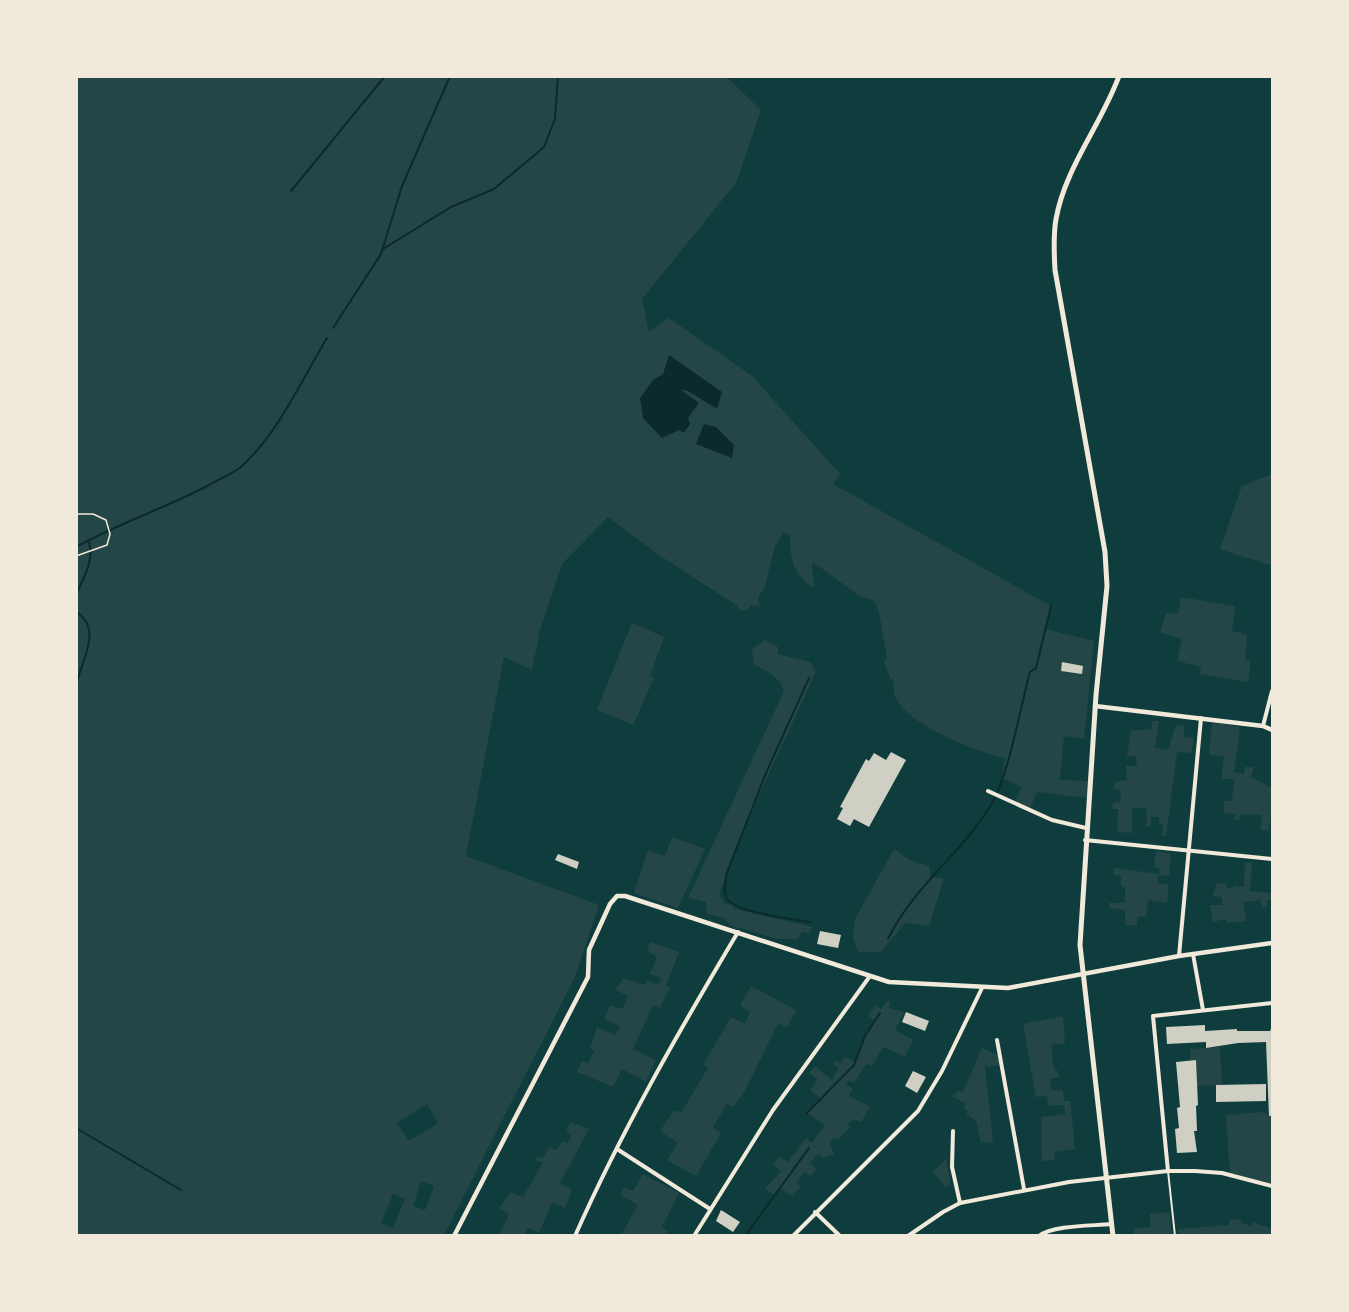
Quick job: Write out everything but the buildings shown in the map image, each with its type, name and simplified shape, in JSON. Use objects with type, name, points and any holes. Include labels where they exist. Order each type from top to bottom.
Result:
[{"type":"main road","points":[[1113,1236],[1081,973],[1080,945],[1095,706],[1107,586],[1105,552],[1055,270],[1054,245],[1056,218],[1067,184],[1109,103],[1119,76]]},
{"type":"street","points":[[1263,726],[1272,691]]},
{"type":"street","points":[[1095,706],[1263,726],[1272,730]]},
{"type":"street","points":[[1179,956],[1201,718]]},
{"type":"street","points":[[988,791],[1052,820],[1086,828]]},
{"type":"street","points":[[1085,840],[1272,859]]},
{"type":"street","points":[[454,1236],[588,977],[589,951],[610,904],[616,896],[625,896],[871,976],[904,984],[1008,988],[1081,973],[1272,942]]},
{"type":"street","points":[[575,1236],[663,1060],[738,932]]},
{"type":"street","points":[[1193,954],[1203,1010]]},
{"type":"street","points":[[694,1236],[773,1110],[871,976]]},
{"type":"street","points":[[793,1236],[918,1111],[942,1071],[982,988]]},
{"type":"street","points":[[1168,1171],[1153,1016],[1272,1003]]},
{"type":"street","points":[[997,1041],[1024,1189]]},
{"type":"street","points":[[953,1131],[952,1167],[960,1203]]},
{"type":"street","points":[[617,1149],[710,1209]]},
{"type":"street","points":[[908,1236],[960,1203],[1024,1189],[1168,1171],[1222,1173],[1272,1186]]},
{"type":"street","points":[[815,1212],[840,1236]]},
{"type":"street","points":[[1039,1236],[1044,1232],[1070,1227],[1112,1224]]},
{"type":"lane","points":[[1168,1171],[1175,1236]]},
{"type":"path","points":[[76,514],[93,514],[106,519],[111,534],[107,545],[76,556]]},
{"type":"shaded area","points":[[76,77],[727,77],[761,110],[736,183],[642,299],[649,332],[669,318],[752,376],[840,474],[833,484],[1051,606],[1045,629],[1094,641],[1084,739],[1064,736],[1060,780],[1089,781],[1088,798],[1037,792],[1029,811],[1013,804],[1022,787],[1002,778],[1005,758],[959,743],[910,715],[894,693],[894,678],[891,680],[884,662],[887,658],[879,612],[874,601],[858,595],[813,562],[813,588],[797,571],[792,559],[790,536],[784,532],[775,546],[764,589],[758,597],[760,606],[751,605],[747,610],[741,611],[736,605],[659,555],[608,517],[562,564],[540,630],[532,670],[504,657],[466,856],[599,905],[575,977],[444,1235],[77,1235]],"holes":[[[427,1104],[438,1123],[409,1141],[397,1123]],[[421,1181],[434,1186],[425,1210],[413,1206]],[[393,1194],[405,1199],[393,1228],[381,1223]]]},
{"type":"shaded area","points":[[669,355],[722,392],[717,409],[688,391],[681,390],[699,403],[688,418],[690,424],[684,433],[679,430],[662,438],[643,418],[640,398],[653,380],[663,374]]},
{"type":"shaded area","points":[[704,424],[716,427],[734,445],[732,458],[696,444]]},
{"type":"shaded area","points":[[1272,474],[1272,566],[1220,549],[1242,486]]},
{"type":"shaded area","points":[[1181,597],[1235,606],[1232,631],[1247,635],[1245,660],[1251,661],[1248,682],[1200,674],[1201,667],[1177,661],[1182,639],[1160,632],[1166,613],[1178,614]]},
{"type":"shaded area","points":[[632,623],[664,637],[650,676],[654,678],[633,725],[597,710]]},
{"type":"shaded area","points":[[765,640],[778,647],[778,654],[810,662],[816,672],[753,808],[719,894],[725,904],[732,905],[735,909],[813,927],[809,933],[802,932],[798,939],[778,939],[729,925],[725,918],[707,914],[706,902],[688,898],[784,691],[776,678],[754,664],[752,649]]},
{"type":"shaded area","points":[[1152,721],[1159,721],[1155,748],[1168,750],[1176,725],[1185,726],[1183,737],[1194,738],[1191,753],[1177,752],[1166,836],[1162,836],[1163,825],[1159,823],[1159,817],[1151,817],[1151,826],[1146,826],[1147,808],[1132,808],[1132,833],[1117,832],[1118,809],[1112,809],[1113,803],[1120,802],[1121,791],[1113,789],[1115,782],[1127,780],[1126,766],[1137,766],[1136,756],[1127,757],[1131,730],[1151,730]]},
{"type":"shaded area","points":[[1212,722],[1240,727],[1234,772],[1244,774],[1245,767],[1254,767],[1251,777],[1272,788],[1272,811],[1268,831],[1260,829],[1262,815],[1241,814],[1239,820],[1234,820],[1235,814],[1224,813],[1224,801],[1232,801],[1234,779],[1221,779],[1224,756],[1209,755]]},
{"type":"shaded area","points":[[672,837],[705,849],[678,908],[634,893],[648,850],[665,856]]},
{"type":"shaded area","points":[[894,849],[910,860],[929,866],[931,877],[944,878],[929,926],[905,923],[881,952],[858,952],[853,937],[855,919]]},
{"type":"shaded area","points":[[1156,851],[1171,854],[1169,876],[1158,875],[1157,883],[1169,885],[1167,903],[1148,900],[1146,916],[1137,917],[1137,925],[1125,925],[1125,910],[1109,908],[1109,903],[1125,903],[1125,888],[1121,886],[1121,876],[1114,875],[1113,868],[1159,874],[1160,868],[1154,867]]},
{"type":"shaded area","points":[[1245,862],[1252,863],[1250,891],[1272,893],[1272,900],[1267,900],[1267,907],[1262,907],[1260,900],[1243,902],[1246,921],[1227,923],[1226,919],[1213,922],[1210,905],[1222,905],[1222,897],[1213,896],[1216,883],[1227,884],[1226,888],[1233,889],[1234,886],[1244,887]]},
{"type":"shaded area","points":[[650,942],[679,952],[666,986],[670,987],[660,1008],[653,1005],[633,1049],[656,1060],[646,1082],[622,1069],[613,1087],[577,1072],[582,1061],[588,1063],[594,1051],[590,1048],[597,1027],[616,1035],[620,1026],[604,1019],[610,1005],[623,1009],[628,996],[616,990],[623,978],[646,985],[647,980],[658,985],[661,978],[650,974],[657,957],[647,951]]},
{"type":"shaded area","points":[[751,986],[796,1010],[787,1028],[778,1023],[744,1093],[733,1107],[727,1104],[713,1127],[721,1133],[696,1176],[667,1160],[678,1143],[660,1131],[674,1110],[681,1113],[705,1073],[708,1067],[703,1065],[731,1017],[745,1024],[750,1012],[740,1006]]},
{"type":"shaded area","points":[[887,1001],[890,1002],[889,1008],[904,1012],[895,1030],[913,1040],[905,1057],[883,1047],[872,1066],[866,1064],[854,1083],[848,1080],[846,1085],[853,1088],[849,1096],[870,1107],[861,1122],[854,1119],[847,1124],[850,1127],[837,1140],[834,1138],[830,1143],[834,1154],[823,1158],[818,1154],[810,1163],[817,1169],[811,1176],[805,1172],[796,1183],[801,1187],[792,1196],[781,1188],[775,1195],[765,1189],[781,1171],[773,1164],[780,1156],[788,1162],[806,1138],[812,1143],[825,1125],[807,1113],[820,1098],[810,1090],[818,1079],[809,1073],[815,1066],[832,1080],[839,1068],[833,1064],[835,1061],[841,1063],[844,1057],[855,1062],[865,1036],[875,1020],[868,1016],[875,1005],[881,1009]]},
{"type":"shaded area","points":[[1063,1016],[1065,1043],[1051,1045],[1054,1070],[1058,1071],[1059,1077],[1050,1079],[1052,1091],[1063,1090],[1064,1101],[1070,1101],[1075,1149],[1054,1152],[1055,1160],[1042,1161],[1041,1117],[1065,1114],[1064,1105],[1048,1106],[1047,1096],[1036,1097],[1023,1024]]},
{"type":"shaded area","points":[[1220,1047],[1222,1085],[1197,1086],[1196,1060],[1190,1060],[1190,1049]]},
{"type":"shaded area","points":[[982,1048],[999,1056],[1001,1065],[985,1067],[993,1142],[981,1143],[976,1121],[966,1114],[969,1111],[963,1108],[966,1104],[952,1096],[959,1091],[963,1092]]},
{"type":"shaded area","points":[[1264,1112],[1272,1118],[1272,1186],[1230,1175],[1226,1115]]},
{"type":"shaded area","points":[[570,1122],[589,1129],[560,1183],[572,1190],[565,1208],[552,1202],[539,1233],[528,1228],[525,1235],[499,1235],[509,1215],[499,1208],[511,1192],[523,1197],[543,1163],[535,1160],[538,1157],[543,1158],[549,1147],[557,1150],[562,1141],[568,1143],[571,1135],[566,1132]]},
{"type":"shaded area","points":[[946,1159],[951,1185],[945,1187],[933,1172]]},
{"type":"shaded area","points":[[643,1174],[679,1193],[662,1227],[668,1231],[665,1235],[621,1235],[638,1205],[620,1195],[624,1187],[633,1191]]},
{"type":"shaded area","points":[[1169,1212],[1172,1235],[1134,1235],[1133,1229],[1150,1227],[1150,1214]]},
{"type":"shaded area","points":[[1241,1219],[1241,1223],[1251,1226],[1253,1222],[1272,1229],[1269,1235],[1179,1235],[1178,1229],[1229,1225],[1229,1220]]},
{"type":"waterway","points":[[291,191],[385,76]]},
{"type":"waterway","points":[[333,328],[381,254],[402,186],[450,76]]},
{"type":"waterway","points":[[383,249],[451,207],[494,189],[544,147],[555,119],[558,76]]},
{"type":"waterway","points":[[76,547],[193,493],[241,467],[255,453],[278,422],[327,338]]},
{"type":"waterway","points":[[76,595],[90,561],[88,540]]},
{"type":"waterway","points":[[888,939],[898,920],[924,886],[966,839],[991,805],[1009,759],[1030,672],[1036,668],[1051,606]]},
{"type":"waterway","points":[[76,612],[84,619],[89,636],[86,656],[76,685]]},
{"type":"waterway","points":[[809,678],[766,773],[726,875],[724,891],[727,899],[742,908],[766,915],[810,922]]},
{"type":"waterway","points":[[807,1113],[854,1065],[865,1036],[880,1013]]},
{"type":"waterway","points":[[76,1128],[181,1190]]},
{"type":"waterway","points":[[745,1236],[809,1148]]}]
